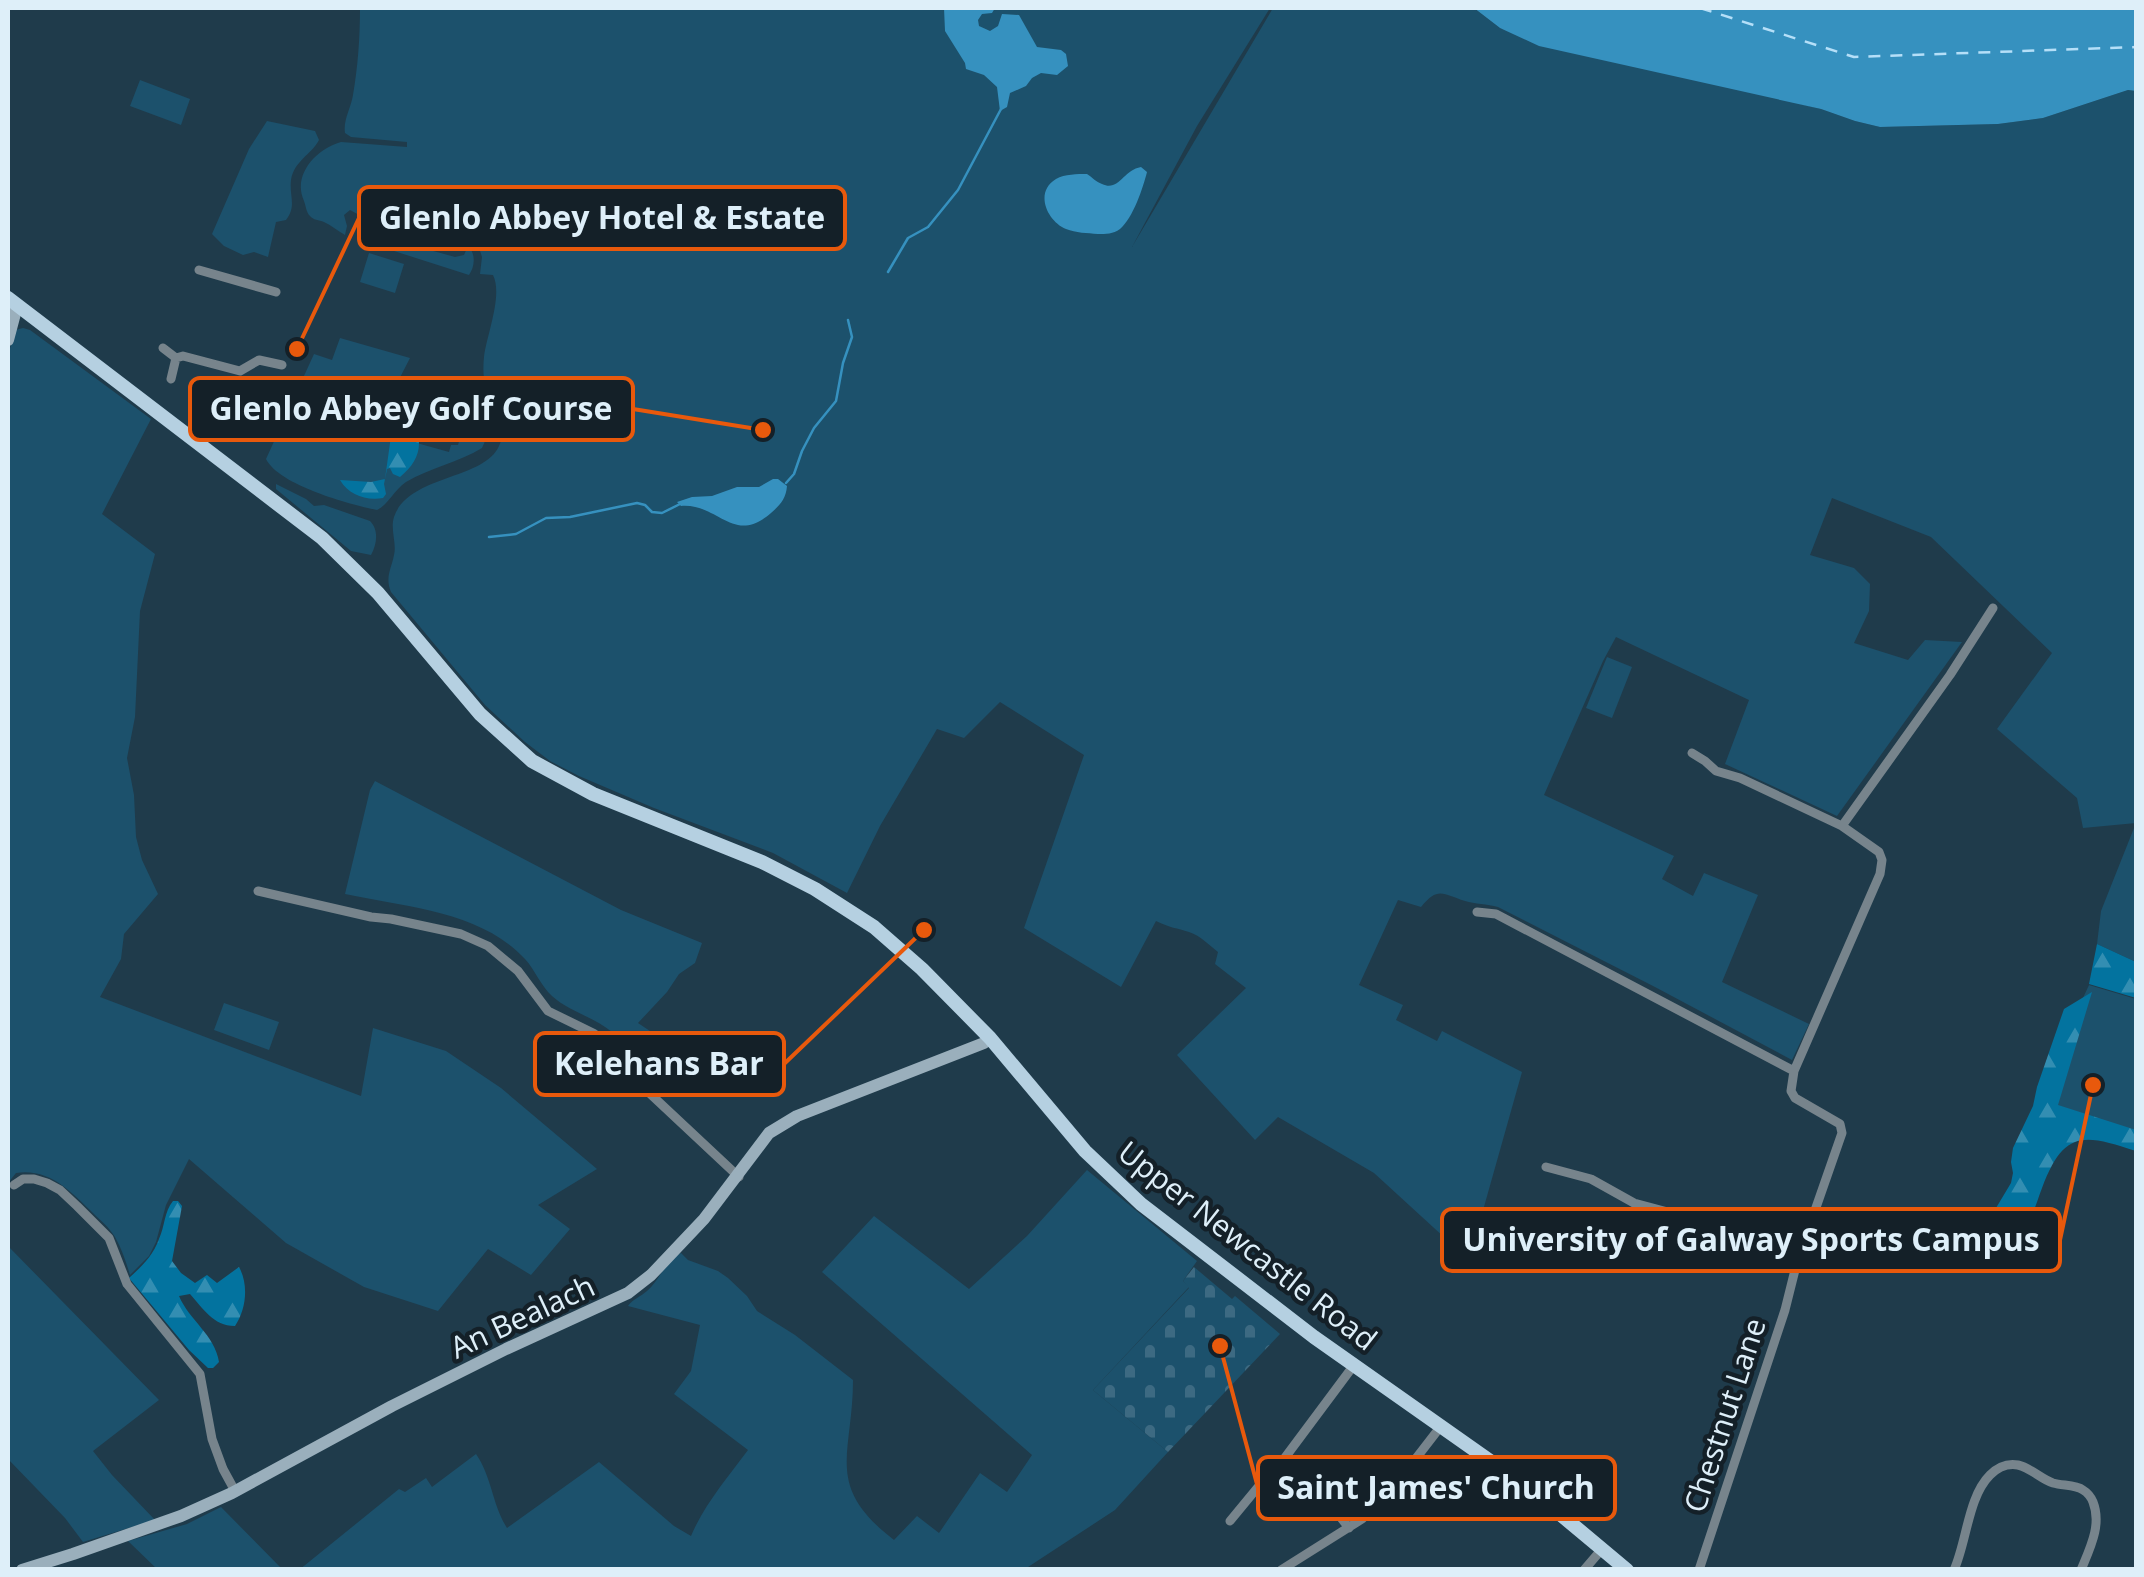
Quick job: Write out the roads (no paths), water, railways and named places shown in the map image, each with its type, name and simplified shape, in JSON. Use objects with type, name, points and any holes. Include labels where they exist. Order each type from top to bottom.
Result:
[{"type":"main road","name":"Upper Newcastle Road","points":[[12,302],[334,548],[378,593],[480,714],[518,750],[592,794],[767,864],[868,922],[911,958],[990,1038],[1112,1178],[1245,1286],[1530,1489],[1627,1570]]},
{"type":"street","points":[[199,270],[276,292]]},
{"type":"street","points":[[8,340],[12,302]]},
{"type":"street","points":[[162,348],[176,358]]},
{"type":"street","points":[[176,358],[182,356],[240,371],[259,360],[282,365]]},
{"type":"street","points":[[170,379],[176,358]]},
{"type":"street","points":[[1842,826],[1993,608]]},
{"type":"street","points":[[1477,912],[1496,914],[1794,1070],[1880,874],[1882,860],[1879,852],[1842,826],[1740,778],[1716,771],[1692,753]]},
{"type":"street","points":[[258,890],[461,934],[488,946],[518,971],[548,1011],[608,1044],[629,1074],[738,1177]]},
{"type":"street","name":"An Bealach","points":[[22,1570],[181,1516],[235,1492],[377,1414],[628,1293],[651,1276],[684,1241],[769,1134],[785,1122],[984,1044],[990,1038]]},
{"type":"street","name":"Chestnut Lane","points":[[1700,1570],[1797,1262],[1842,1134],[1840,1124],[1795,1098],[1791,1091],[1794,1070]]},
{"type":"street","points":[[1546,1167],[1591,1179],[1634,1203],[1694,1219],[1797,1262]]},
{"type":"street","points":[[14,1185],[34,1179],[47,1183],[71,1200],[109,1238],[128,1284],[200,1374],[212,1439],[235,1492]]},
{"type":"street","points":[[1230,1521],[1276,1471],[1354,1366]]},
{"type":"street","points":[[1281,1570],[1362,1519],[1390,1492],[1441,1426]]},
{"type":"street","points":[[1954,1570],[1981,1486],[1994,1471],[2011,1465],[2088,1494],[2096,1514],[2096,1528],[2081,1570]]},
{"type":"street","points":[[1276,1471],[1331,1506],[1349,1528]]},
{"type":"street","points":[[1584,1570],[1602,1549]]},
{"type":"waterway","points":[[888,272],[908,238],[928,227],[958,190],[1001,109]]},
{"type":"waterway","points":[[786,483],[794,474],[814,428],[836,401],[852,337],[848,320]]},
{"type":"waterway","points":[[489,537],[516,534],[546,518],[637,503],[662,513],[680,504]]},
{"type":"place","name":"Glenlo Abbey Hotel & Estate","points":[[297,349]]},
{"type":"place","name":"Glenlo Abbey Golf Course","points":[[763,430]]},
{"type":"place","name":"Kelehans Bar","points":[[924,930]]},
{"type":"place","name":"University of Galway Sports Campus","points":[[2093,1085]]},
{"type":"place","name":"Saint James' Church","points":[[1220,1346]]}]
